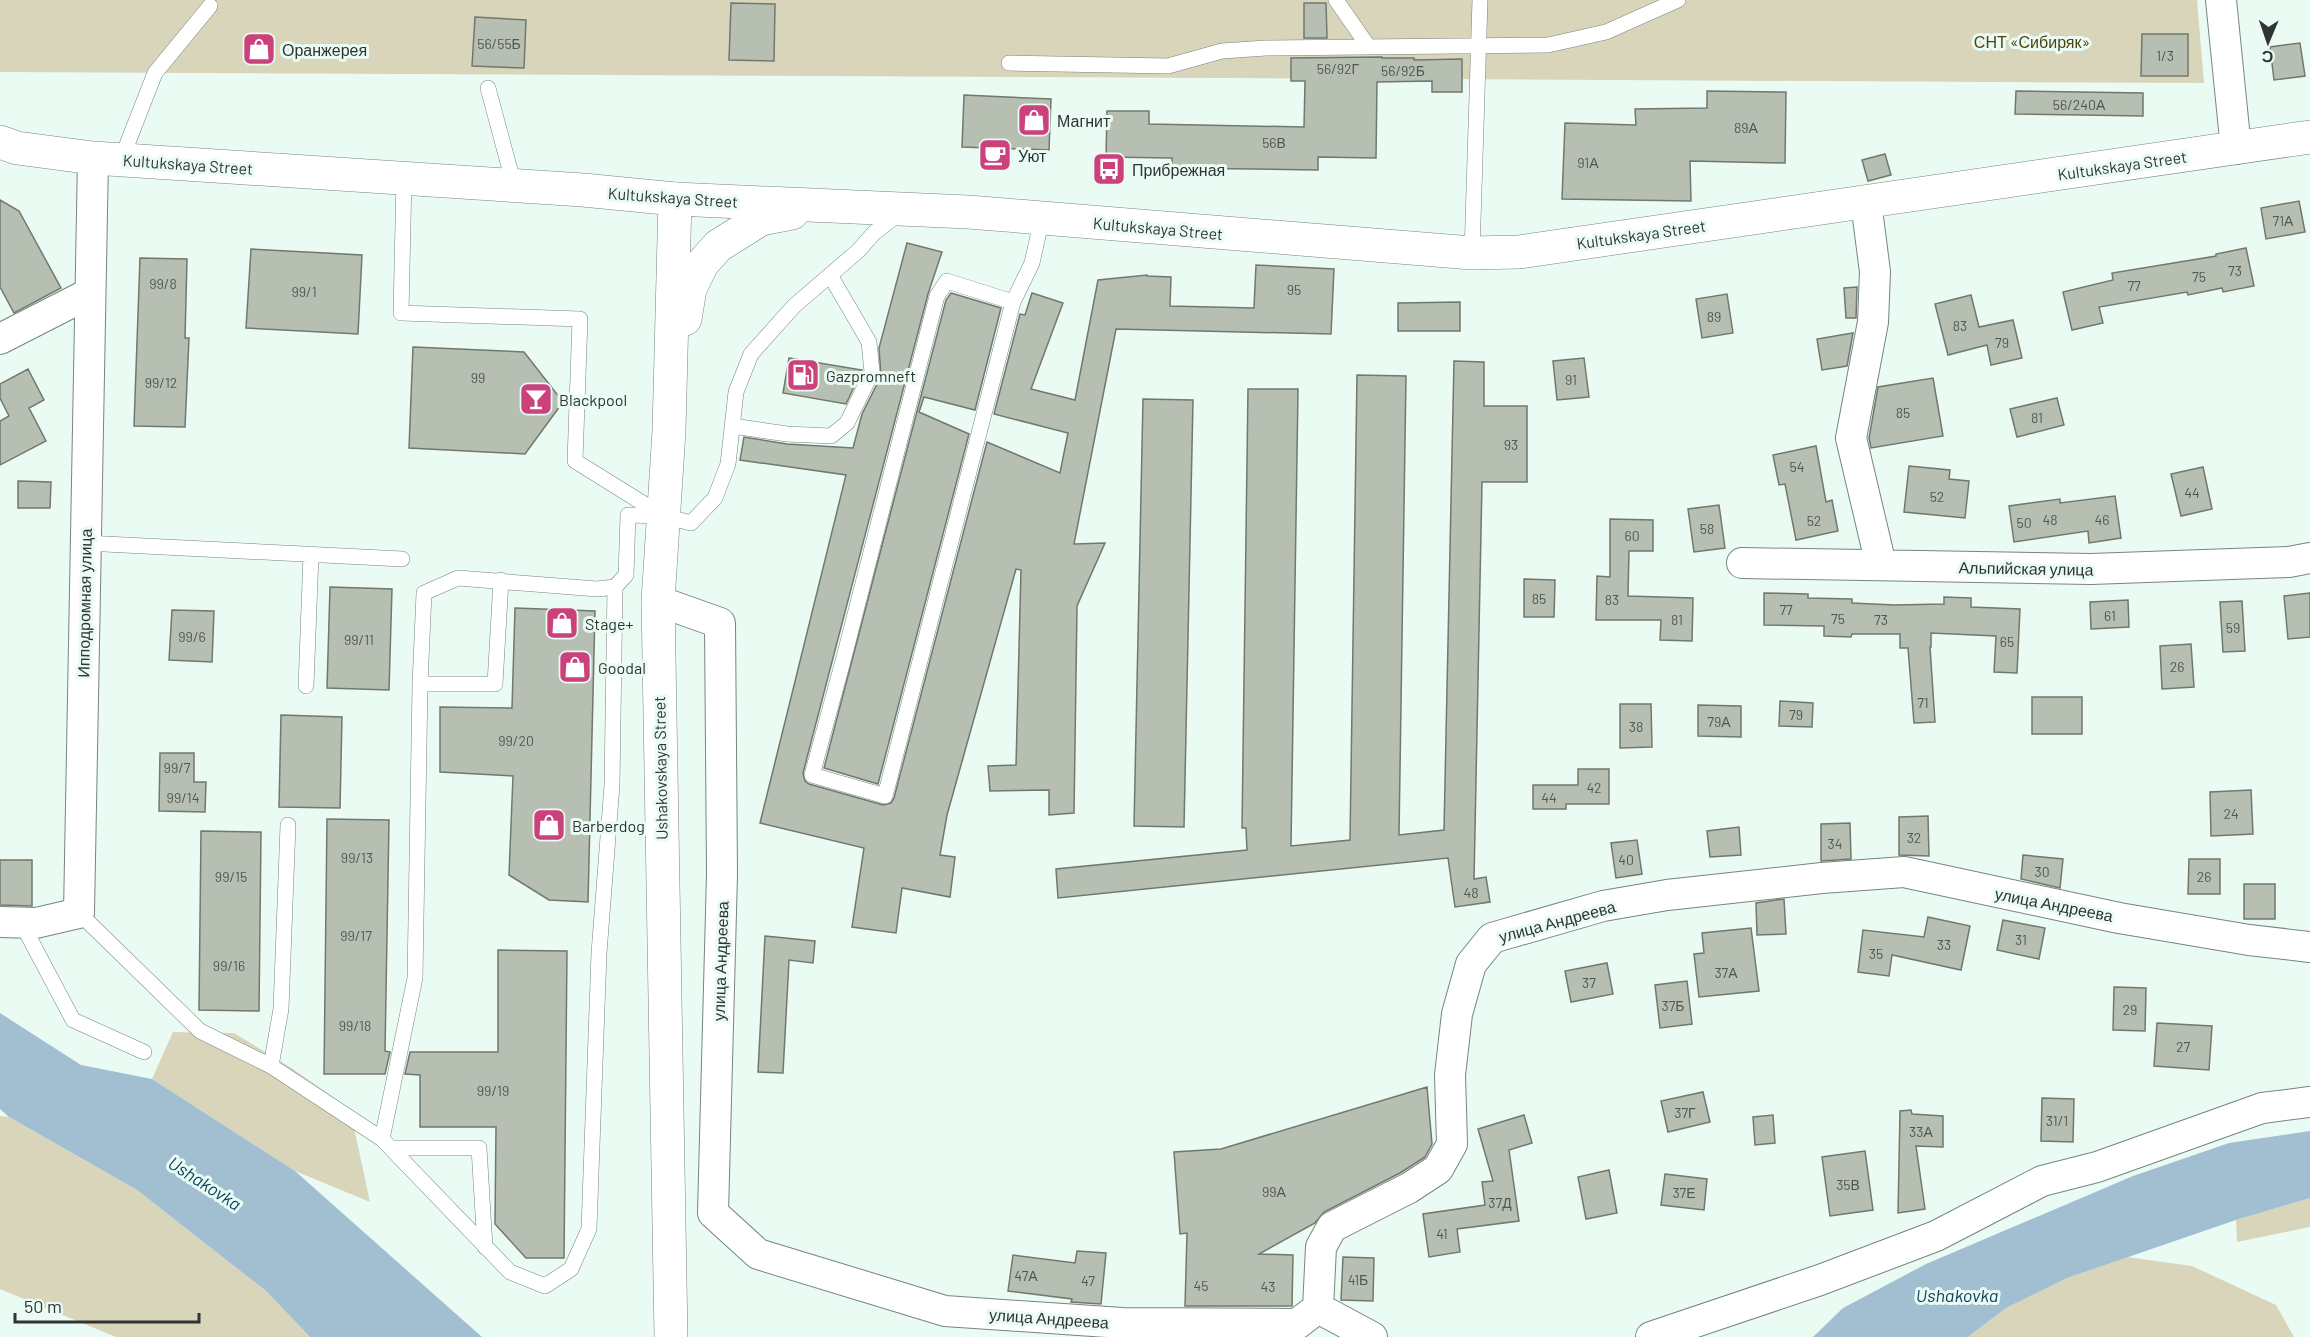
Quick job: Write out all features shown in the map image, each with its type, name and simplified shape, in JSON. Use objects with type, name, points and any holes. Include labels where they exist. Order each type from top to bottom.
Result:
[{"type":"main road","name":"Kultukskaya Street","points":[[0,142],[18,148],[107,159],[514,185],[675,200],[968,212],[1472,253],[1519,252],[2310,137]]},
{"type":"main road","name":"Ushakovskaya Street","points":[[671,1337],[658,601],[669,431],[675,200]]},
{"type":"main road","points":[[669,431],[679,383],[684,325],[690,290],[702,264],[718,246],[761,219],[828,206]]},
{"type":"street","points":[[2221,0],[2236,149]]},
{"type":"street","name":"Ипподромная улица","points":[[79,913],[90,293],[107,159]]},
{"type":"street","points":[[1866,202],[1875,272],[1873,322],[1851,438],[1881,566]]},
{"type":"street","points":[[0,339],[90,293]]},
{"type":"street","name":"Альпийская улица","points":[[1742,563],[2091,570],[2289,562],[2310,558]]},
{"type":"street","name":"улица Андреева","points":[[658,601],[720,623],[722,874],[713,1213],[759,1254],[945,1311],[1122,1323],[1297,1324],[1318,1308],[1321,1247],[1332,1227],[1409,1188],[1438,1168],[1452,1144],[1450,1075],[1457,1014],[1472,964],[1492,938],[1603,906],[1667,895],[1822,878],[1904,872],[2119,918],[2249,940],[2310,947]]},
{"type":"street","points":[[11,922],[36,923],[79,913]]},
{"type":"street","points":[[1651,1337],[1820,1280],[1925,1240],[2042,1181],[2097,1167],[2262,1108],[2310,1102]]},
{"type":"street","points":[[1318,1308],[1372,1337]]},
{"type":"lane","points":[[1336,0],[1368,46]]},
{"type":"lane","points":[[1472,253],[1480,0]]},
{"type":"lane","points":[[1008,63],[1167,66],[1222,51],[1266,48],[1548,45],[1606,32],[1678,0]]},
{"type":"lane","points":[[107,159],[155,73],[210,6]]},
{"type":"lane","points":[[488,88],[514,185]]},
{"type":"lane","points":[[404,178],[401,313],[580,319],[576,461],[664,516]]},
{"type":"lane","points":[[387,1144],[415,978],[420,684],[424,593],[458,578],[597,589],[615,587],[626,575],[628,515],[664,516],[691,523],[715,498],[728,464],[736,392],[751,354],[794,306],[858,251],[874,233],[904,210]]},
{"type":"lane","points":[[1012,302],[947,281],[938,296],[812,775],[885,796],[1012,302],[1032,263],[1042,218]]},
{"type":"lane","points":[[733,426],[787,434],[831,436],[847,423],[872,372],[869,342],[830,275]]},
{"type":"lane","points":[[85,543],[402,558]]},
{"type":"lane","points":[[306,686],[311,554]]},
{"type":"lane","points":[[420,684],[495,684],[501,580]]},
{"type":"lane","points":[[79,913],[200,1030],[271,1066],[387,1144],[510,1272],[545,1286],[571,1269],[589,1229],[599,953],[612,785],[615,587]]},
{"type":"lane","points":[[271,1066],[281,1009],[288,825]]},
{"type":"lane","points":[[11,922],[73,1020],[144,1052]]},
{"type":"lane","points":[[387,1144],[479,1148],[485,1247]]},
{"type":"green space","name":"СНТ «Сибиряк»","points":[[0,0],[2197,0],[2204,83],[0,72]]},
{"type":"green space","points":[[173,1032],[234,1033],[290,1067],[350,1109],[370,1202],[295,1171],[152,1079]]},
{"type":"green space","points":[[0,1116],[9,1117],[137,1190],[266,1291],[310,1337],[116,1337],[0,1289]]},
{"type":"green space","points":[[2310,1198],[2310,1227],[2237,1242],[2236,1220]]},
{"type":"green space","points":[[2127,1257],[2192,1266],[2276,1305],[2294,1337],[1968,1337],[2006,1308],[2067,1278]]},
{"type":"water","points":[[0,1013],[81,1065],[152,1079],[295,1171],[482,1337],[310,1337],[266,1291],[137,1190],[9,1117],[0,1109]]},
{"type":"water","name":"Ushakovka","points":[[2310,1131],[2310,1198],[2236,1220],[2067,1278],[2006,1308],[1968,1337],[1813,1337],[1843,1308],[1926,1264],[2133,1176],[2229,1143]]},
{"type":"building","points":[[731,3],[775,4],[774,61],[729,60]]},
{"type":"building","points":[[1304,3],[1326,3],[1327,38],[1304,38]]},
{"type":"building","points":[[475,17],[526,20],[524,68],[472,66]]},
{"type":"building","points":[[2142,34],[2188,34],[2188,76],[2141,76]]},
{"type":"building","points":[[2300,43],[2305,76],[2274,80],[2270,47]]},
{"type":"building","points":[[1291,58],[1414,58],[1414,60],[1462,59],[1462,92],[1432,92],[1432,81],[1377,82],[1376,158],[1318,157],[1318,170],[1172,168],[1172,158],[1106,157],[1107,111],[1149,111],[1149,124],[1304,127],[1305,81],[1291,81]]},
{"type":"building","points":[[1707,91],[1786,92],[1785,163],[1690,161],[1691,201],[1562,199],[1565,123],[1636,125],[1635,109],[1707,108]]},
{"type":"building","points":[[2016,91],[2143,93],[2143,116],[2015,114]]},
{"type":"building","points":[[964,95],[1051,99],[1049,150],[962,147]]},
{"type":"building","points":[[1885,154],[1891,175],[1868,181],[1862,160]]},
{"type":"building","points":[[0,200],[19,211],[61,288],[14,313],[0,287]]},
{"type":"building","points":[[2299,201],[2305,232],[2266,239],[2261,208]]},
{"type":"building","points":[[907,243],[942,252],[928,294],[803,773],[805,781],[809,784],[883,805],[891,803],[894,798],[987,442],[1060,473],[1068,433],[994,414],[1020,314],[1025,315],[1032,293],[1063,303],[1031,389],[1075,400],[1098,280],[1147,275],[1171,277],[1170,306],[1254,308],[1256,265],[1334,269],[1331,334],[1116,329],[1074,544],[1105,543],[1077,606],[1074,813],[1049,815],[1049,790],[990,791],[988,766],[1016,765],[1021,570],[1016,569],[947,815],[940,855],[955,857],[950,897],[902,888],[896,933],[852,927],[864,848],[760,823],[846,475],[740,460],[744,437],[787,444],[853,448],[862,414],[881,376],[879,348]]},
{"type":"building","points":[[2246,248],[2254,286],[2223,292],[2222,288],[2188,295],[2187,292],[2099,307],[2103,323],[2072,330],[2063,292],[2113,280],[2112,273],[2216,256],[2216,254]]},
{"type":"building","points":[[251,249],[362,255],[358,334],[246,328]]},
{"type":"building","points":[[140,258],[187,259],[185,338],[189,338],[185,427],[134,426]]},
{"type":"building","points":[[1857,287],[1856,318],[1846,318],[1844,288]]},
{"type":"building","points":[[951,293],[1001,308],[975,410],[924,397],[919,412],[969,434],[878,784],[824,768],[946,300]]},
{"type":"building","points":[[1727,294],[1733,333],[1702,338],[1696,299]]},
{"type":"building","points":[[1971,295],[1979,327],[2013,320],[2022,358],[1991,365],[1987,345],[1948,355],[1935,304]]},
{"type":"building","points":[[1460,302],[1460,331],[1398,331],[1398,303]]},
{"type":"building","points":[[1853,333],[1847,366],[1822,370],[1817,339]]},
{"type":"building","points":[[413,347],[524,352],[563,402],[525,454],[409,448]]},
{"type":"building","points":[[789,358],[862,370],[846,404],[783,393]]},
{"type":"building","points":[[1584,358],[1589,397],[1557,400],[1553,361]]},
{"type":"building","points":[[1454,361],[1484,362],[1484,406],[1527,406],[1527,482],[1482,482],[1474,879],[1486,877],[1490,902],[1455,907],[1448,858],[1058,898],[1056,869],[1247,850],[1246,828],[1242,828],[1248,389],[1298,389],[1291,846],[1350,840],[1357,375],[1406,376],[1399,835],[1444,830]]},
{"type":"building","points":[[28,369],[44,400],[29,408],[46,441],[0,465],[0,421],[9,416],[0,398],[0,384]]},
{"type":"building","points":[[1933,378],[1943,436],[1871,448],[1869,438],[1878,387]]},
{"type":"building","points":[[2057,398],[2064,425],[2017,437],[2010,409]]},
{"type":"building","points":[[1143,399],[1193,400],[1184,827],[1134,826]]},
{"type":"building","points":[[1816,446],[1826,502],[1832,500],[1838,531],[1796,540],[1785,484],[1779,485],[1773,455]]},
{"type":"building","points":[[1909,466],[1950,470],[1949,479],[1969,481],[1965,518],[1904,512]]},
{"type":"building","points":[[2203,467],[2212,509],[2181,516],[2171,474]]},
{"type":"building","points":[[18,481],[51,482],[50,508],[18,508]]},
{"type":"building","points":[[2115,496],[2121,538],[2089,543],[2088,531],[2014,542],[2009,506],[2060,499],[2060,503]]},
{"type":"building","points":[[1719,505],[1725,548],[1694,552],[1688,509]]},
{"type":"building","points":[[1610,519],[1653,520],[1653,551],[1629,551],[1628,596],[1693,598],[1692,641],[1660,640],[1661,620],[1596,620],[1597,576],[1610,577]]},
{"type":"building","points":[[1524,579],[1555,580],[1554,617],[1524,617]]},
{"type":"building","points":[[330,587],[392,589],[389,690],[327,688]]},
{"type":"building","points":[[1764,593],[1808,594],[1808,598],[1852,599],[1852,603],[1894,605],[1944,604],[1944,597],[1971,598],[1971,607],[2020,609],[2017,673],[1994,672],[1996,636],[1931,633],[1935,722],[1914,723],[1908,648],[1900,648],[1900,634],[1824,636],[1824,626],[1764,625]]},
{"type":"building","points":[[2310,593],[2310,637],[2288,639],[2284,596]]},
{"type":"building","points":[[2128,600],[2129,627],[2091,629],[2090,602]]},
{"type":"building","points":[[2242,601],[2245,651],[2223,652],[2220,602]]},
{"type":"building","points":[[515,608],[595,611],[588,902],[549,900],[509,875],[513,776],[440,772],[440,707],[512,708]]},
{"type":"building","points":[[172,610],[214,611],[212,662],[169,660]]},
{"type":"building","points":[[2191,644],[2194,687],[2162,689],[2160,646]]},
{"type":"building","points":[[2032,697],[2082,697],[2082,734],[2032,734]]},
{"type":"building","points":[[1780,701],[1813,703],[1812,727],[1779,726]]},
{"type":"building","points":[[1620,704],[1651,704],[1652,747],[1620,748]]},
{"type":"building","points":[[1698,705],[1741,706],[1741,737],[1698,736]]},
{"type":"building","points":[[281,715],[342,717],[340,808],[279,807]]},
{"type":"building","points":[[160,753],[194,753],[194,782],[206,782],[205,812],[159,811]]},
{"type":"building","points":[[1578,769],[1609,769],[1609,804],[1566,804],[1566,809],[1533,809],[1533,785],[1578,785]]},
{"type":"building","points":[[2251,790],[2253,834],[2211,836],[2210,792]]},
{"type":"building","points":[[1928,816],[1929,856],[1899,855],[1899,817]]},
{"type":"building","points":[[327,819],[389,820],[385,1051],[390,1052],[385,1074],[324,1074]]},
{"type":"building","points":[[1850,823],[1851,859],[1821,861],[1821,824]]},
{"type":"building","points":[[1739,827],[1741,855],[1710,857],[1707,831]]},
{"type":"building","points":[[201,831],[261,832],[259,1011],[199,1010]]},
{"type":"building","points":[[1637,840],[1642,874],[1616,878],[1611,843]]},
{"type":"building","points":[[2023,855],[2063,859],[2060,888],[2021,879]]},
{"type":"building","points":[[2189,859],[2220,859],[2220,894],[2188,894]]},
{"type":"building","points":[[0,860],[32,860],[32,906],[0,905]]},
{"type":"building","points":[[2244,884],[2275,884],[2275,919],[2244,919]]},
{"type":"building","points":[[1784,899],[1786,934],[1757,935],[1756,903]]},
{"type":"building","points":[[1928,917],[1970,926],[1961,970],[1892,955],[1889,976],[1858,972],[1863,930],[1924,937]]},
{"type":"building","points":[[2003,920],[2045,928],[2039,959],[1997,950]]},
{"type":"building","points":[[1751,928],[1759,991],[1699,997],[1694,954],[1704,953],[1702,933]]},
{"type":"building","points":[[765,936],[815,941],[813,963],[789,960],[783,1073],[758,1072]]},
{"type":"building","points":[[498,950],[567,951],[564,1258],[526,1258],[495,1224],[496,1127],[420,1127],[420,1075],[405,1074],[410,1052],[498,1052]]},
{"type":"building","points":[[1607,963],[1613,994],[1571,1002],[1565,971]]},
{"type":"building","points":[[1687,981],[1692,1024],[1660,1028],[1655,985]]},
{"type":"building","points":[[2114,987],[2146,988],[2145,1031],[2113,1030]]},
{"type":"building","points":[[2157,1023],[2212,1026],[2209,1070],[2154,1066]]},
{"type":"building","points":[[1427,1087],[1432,1144],[1425,1157],[1400,1173],[1324,1212],[1315,1223],[1259,1254],[1293,1255],[1292,1306],[1185,1306],[1187,1233],[1180,1234],[1174,1152],[1221,1149]]},
{"type":"building","points":[[1703,1092],[1710,1122],[1668,1132],[1661,1101]]},
{"type":"building","points":[[2042,1098],[2074,1099],[2073,1142],[2041,1141]]},
{"type":"building","points":[[1911,1110],[1912,1114],[1943,1116],[1943,1147],[1916,1146],[1925,1209],[1898,1213],[1900,1111]]},
{"type":"building","points":[[1524,1115],[1532,1143],[1509,1150],[1519,1221],[1457,1229],[1460,1252],[1429,1257],[1423,1214],[1485,1205],[1482,1182],[1493,1181],[1478,1129]]},
{"type":"building","points":[[1773,1115],[1775,1143],[1755,1145],[1753,1117]]},
{"type":"building","points":[[1865,1151],[1873,1210],[1830,1216],[1822,1157]]},
{"type":"building","points":[[1609,1170],[1617,1213],[1586,1219],[1578,1177]]},
{"type":"building","points":[[1665,1174],[1707,1179],[1704,1210],[1661,1205]]},
{"type":"building","points":[[1077,1251],[1106,1253],[1101,1304],[1071,1302],[1072,1299],[1008,1291],[1013,1255],[1075,1263]]},
{"type":"building","points":[[1343,1257],[1374,1258],[1373,1301],[1341,1300]]},
{"type":"place","name":"Оранжерея","points":[[259,49]]},
{"type":"place","name":"Магнит","points":[[1034,120]]},
{"type":"place","name":"Уют","points":[[995,155]]},
{"type":"place","name":"Прибрежная","points":[[1109,169]]},
{"type":"place","name":"Gazpromneft","points":[[803,375]]},
{"type":"place","name":"Blackpool","points":[[536,399]]},
{"type":"place","name":"Stage+","points":[[562,623]]},
{"type":"place","name":"Goodal","points":[[575,667]]},
{"type":"place","name":"Barberdog","points":[[549,825]]}]
